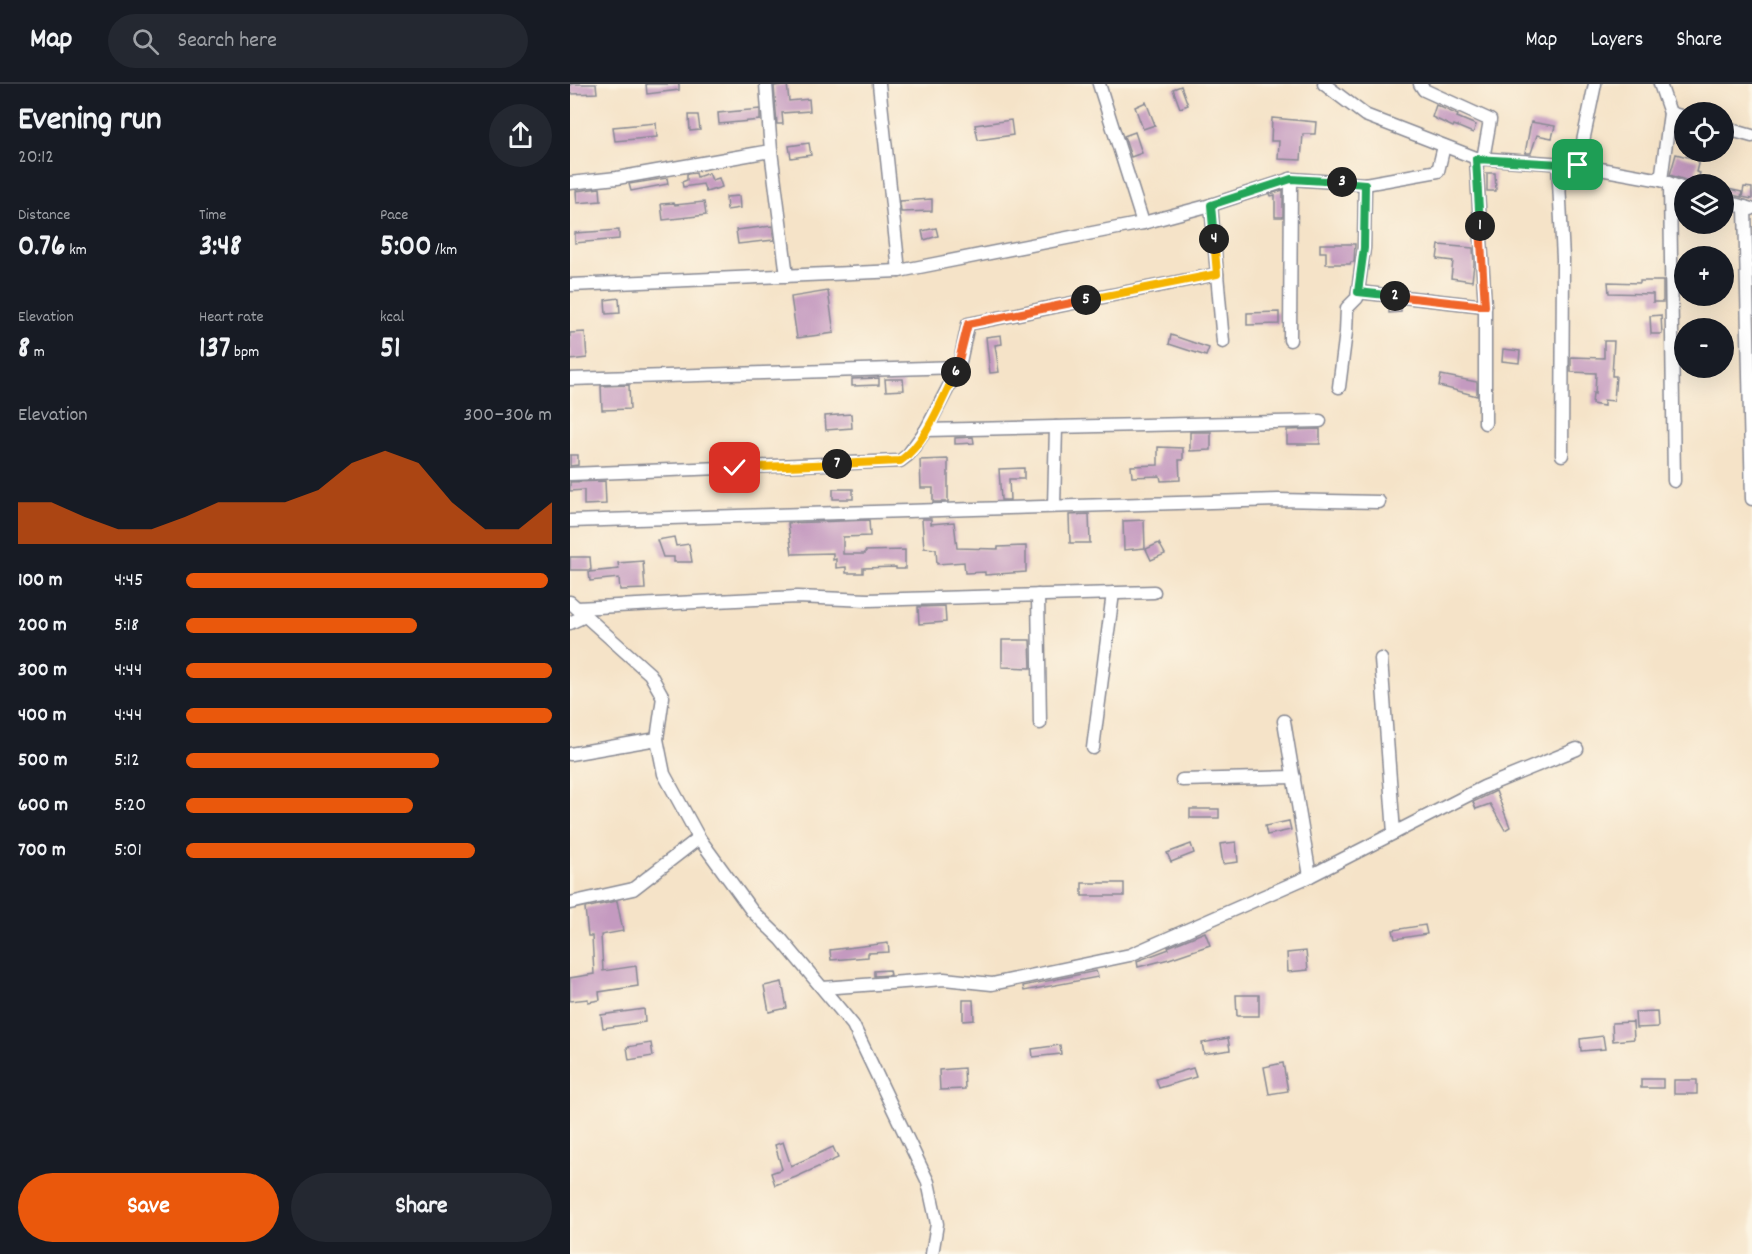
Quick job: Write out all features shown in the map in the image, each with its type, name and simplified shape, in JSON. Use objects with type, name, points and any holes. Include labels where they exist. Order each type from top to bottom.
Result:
[{"type":"street","points":[[766,84],[771,151],[787,276]]},
{"type":"street","points":[[879,84],[899,271]]},
{"type":"street","points":[[1099,84],[1143,223]]},
{"type":"street","points":[[1324,84],[1365,115],[1480,159],[1578,165],[1674,185]]},
{"type":"street","points":[[1420,84],[1424,90],[1490,120],[1480,159],[1485,306],[1485,423]]},
{"type":"street","points":[[1578,165],[1595,84]]},
{"type":"street","points":[[1660,84],[1670,113],[1665,182],[1674,481]]},
{"type":"street","points":[[1670,113],[1674,114]]},
{"type":"street","points":[[1734,131],[1752,136]]},
{"type":"street","points":[[570,285],[899,271],[1143,223],[1211,205],[1291,179],[1365,184],[1438,171],[1444,146]]},
{"type":"street","points":[[570,183],[617,178],[771,151]]},
{"type":"street","points":[[1558,163],[1563,259],[1562,455]]},
{"type":"street","points":[[1290,340],[1291,179]]},
{"type":"street","points":[[1339,387],[1347,332],[1347,308],[1357,298],[1364,248],[1365,184]]},
{"type":"street","points":[[1734,204],[1749,208],[1752,499]]},
{"type":"street","points":[[1211,205],[1223,342]]},
{"type":"street","points":[[570,474],[900,461],[908,455],[926,430],[959,367],[968,324],[1217,274]]},
{"type":"street","points":[[1358,292],[1485,306]]},
{"type":"street","points":[[570,379],[959,367]]},
{"type":"street","points":[[926,430],[1320,421]]},
{"type":"street","points":[[1054,506],[1056,427]]},
{"type":"street","points":[[570,521],[1278,500],[1379,502]]},
{"type":"street","points":[[577,609],[797,597],[868,600],[1154,592]]},
{"type":"street","points":[[1093,748],[1113,593]]},
{"type":"street","points":[[1038,595],[1040,723]]},
{"type":"street","points":[[570,623],[577,609]]},
{"type":"street","points":[[577,609],[650,674],[663,697],[657,739],[664,774],[699,838],[752,912],[781,939],[853,1025],[928,1182],[937,1224],[932,1254]]},
{"type":"street","points":[[1381,659],[1394,833]]},
{"type":"street","points":[[1284,722],[1310,876]]},
{"type":"street","points":[[570,754],[657,739]]},
{"type":"street","points":[[823,988],[944,979],[992,984],[1130,955],[1310,876],[1484,787],[1577,750]]},
{"type":"street","points":[[1182,780],[1294,777]]},
{"type":"street","points":[[570,903],[633,889],[699,838]]},
{"type":"building","points":[[570,84],[596,84],[597,93],[570,94]]},
{"type":"building","points":[[646,84],[679,84],[679,90],[647,94]]},
{"type":"building","points":[[787,84],[789,101],[809,99],[810,111],[782,113],[783,124],[777,124],[774,86]]},
{"type":"building","points":[[1181,86],[1188,105],[1180,108],[1173,89]]},
{"type":"building","points":[[1146,102],[1155,125],[1143,129],[1135,107]]},
{"type":"building","points":[[1436,105],[1476,125],[1473,133],[1432,117]]},
{"type":"building","points":[[760,109],[760,120],[719,124],[718,113]]},
{"type":"building","points":[[689,115],[698,115],[700,130],[690,131]]},
{"type":"building","points":[[1272,118],[1316,122],[1315,134],[1303,134],[1301,160],[1278,159],[1279,141],[1271,141]]},
{"type":"building","points":[[1011,120],[1013,135],[978,140],[975,125]]},
{"type":"building","points":[[1531,122],[1555,126],[1552,138],[1537,135],[1531,153],[1525,153]]},
{"type":"building","points":[[656,123],[657,137],[615,141],[613,127]]},
{"type":"building","points":[[1135,132],[1142,153],[1131,157],[1124,136]]},
{"type":"building","points":[[809,143],[811,155],[791,158],[789,146]]},
{"type":"building","points":[[1674,161],[1698,162],[1696,172],[1700,174],[1670,175]]},
{"type":"building","points":[[696,173],[697,177],[709,173],[712,180],[719,178],[722,187],[706,192],[703,184],[683,187],[682,182],[687,180],[687,174]]},
{"type":"building","points":[[1487,173],[1495,173],[1496,191],[1487,191]]},
{"type":"building","points":[[667,178],[668,184],[631,191],[629,184]]},
{"type":"building","points":[[1744,187],[1752,188],[1752,199],[1742,197]]},
{"type":"building","points":[[600,188],[601,201],[577,203],[576,191]]},
{"type":"building","points":[[1283,190],[1283,217],[1275,217],[1275,195],[1270,194]]},
{"type":"building","points":[[1734,190],[1742,192],[1741,197],[1734,195]]},
{"type":"building","points":[[739,196],[740,208],[727,210],[726,197]]},
{"type":"building","points":[[932,199],[932,211],[901,212],[900,201]]},
{"type":"building","points":[[704,202],[706,215],[663,220],[661,204]]},
{"type":"building","points":[[772,226],[774,240],[738,244],[736,230]]},
{"type":"building","points":[[936,228],[938,236],[924,240],[922,231]]},
{"type":"building","points":[[619,230],[619,239],[575,243],[575,233]]},
{"type":"building","points":[[1320,244],[1355,244],[1354,262],[1326,264],[1326,252],[1320,252]]},
{"type":"building","points":[[1439,245],[1473,248],[1472,281],[1451,278],[1453,261],[1437,259]]},
{"type":"building","points":[[1640,281],[1663,281],[1663,302],[1653,302],[1653,294],[1609,293],[1608,282],[1640,283]]},
{"type":"building","points":[[828,291],[834,333],[797,338],[791,297]]},
{"type":"building","points":[[619,298],[620,313],[606,314],[605,300]]},
{"type":"building","points":[[1389,304],[1401,305],[1401,312],[1389,313]]},
{"type":"building","points":[[1279,312],[1279,324],[1247,325],[1247,313]]},
{"type":"building","points":[[1661,315],[1662,334],[1651,334],[1650,316]]},
{"type":"building","points":[[585,332],[587,358],[570,360],[570,333]]},
{"type":"building","points":[[1001,335],[1002,344],[995,345],[999,372],[990,373],[986,337]]},
{"type":"building","points":[[1171,335],[1209,348],[1206,356],[1169,344]]},
{"type":"building","points":[[1604,341],[1614,341],[1612,376],[1616,376],[1614,401],[1604,400],[1604,406],[1592,404],[1596,373],[1571,372],[1571,357],[1604,358]]},
{"type":"building","points":[[1503,349],[1520,351],[1519,363],[1502,361]]},
{"type":"building","points":[[1441,375],[1477,382],[1477,396],[1439,386]]},
{"type":"building","points":[[879,378],[879,385],[852,386],[852,379]]},
{"type":"building","points":[[885,379],[903,379],[904,390],[886,391]]},
{"type":"building","points":[[629,385],[630,409],[602,410],[601,386]]},
{"type":"building","points":[[851,414],[852,428],[826,430],[825,416]]},
{"type":"building","points":[[1320,429],[1320,444],[1287,444],[1287,430]]},
{"type":"building","points":[[1190,432],[1211,432],[1211,450],[1190,451]]},
{"type":"building","points":[[973,437],[974,443],[955,444],[955,438]]},
{"type":"building","points":[[1158,447],[1183,448],[1183,460],[1179,460],[1180,480],[1161,481],[1160,476],[1132,477],[1131,466],[1158,465]]},
{"type":"building","points":[[570,455],[578,455],[578,465],[570,466]]},
{"type":"building","points":[[948,459],[948,502],[933,502],[933,488],[921,488],[920,460]]},
{"type":"building","points":[[1024,468],[1024,479],[1009,479],[1010,500],[1001,500],[999,469]]},
{"type":"building","points":[[605,481],[606,504],[584,505],[584,490],[570,491],[570,482]]},
{"type":"building","points":[[833,489],[853,489],[853,499],[833,499]]},
{"type":"building","points":[[1089,514],[1090,543],[1070,543],[1069,515]]},
{"type":"building","points":[[922,519],[931,519],[931,524],[954,522],[957,548],[998,549],[998,547],[1026,546],[1026,572],[985,575],[985,572],[965,573],[964,562],[937,564],[936,549],[924,548]]},
{"type":"building","points":[[869,520],[870,536],[843,537],[843,554],[905,550],[905,569],[863,568],[863,573],[846,573],[846,567],[836,568],[833,553],[792,554],[788,523]]},
{"type":"building","points":[[1144,520],[1145,548],[1124,550],[1123,521]]},
{"type":"building","points":[[674,537],[676,546],[689,544],[692,562],[674,562],[674,557],[663,557],[657,540]]},
{"type":"building","points":[[1159,543],[1165,554],[1151,560],[1146,549]]},
{"type":"building","points":[[570,557],[590,557],[591,570],[570,570]]},
{"type":"building","points":[[643,561],[645,589],[620,590],[619,578],[590,581],[589,572],[619,569],[618,563]]},
{"type":"building","points":[[945,606],[946,622],[919,624],[918,607]]},
{"type":"building","points":[[1002,640],[1030,640],[1031,668],[1002,667]]},
{"type":"building","points":[[1496,791],[1510,827],[1505,830],[1490,804],[1476,809],[1473,802]]},
{"type":"building","points":[[1190,809],[1219,809],[1219,818],[1190,818]]},
{"type":"building","points":[[1289,821],[1291,830],[1267,835],[1265,826]]},
{"type":"building","points":[[1236,842],[1238,862],[1223,864],[1220,844]]},
{"type":"building","points":[[1191,844],[1194,853],[1171,862],[1167,853]]},
{"type":"building","points":[[1082,883],[1124,883],[1124,896],[1082,896]]},
{"type":"building","points":[[617,901],[623,931],[601,935],[603,971],[636,966],[638,986],[599,992],[600,1000],[570,1001],[570,978],[594,974],[592,936],[588,936],[585,908]]},
{"type":"building","points":[[1425,925],[1427,934],[1395,939],[1393,930]]},
{"type":"building","points":[[1205,932],[1210,945],[1138,967],[1137,961]]},
{"type":"building","points":[[888,943],[889,952],[868,953],[868,957],[831,960],[830,950]]},
{"type":"building","points":[[1306,951],[1308,970],[1288,972],[1287,953]]},
{"type":"building","points":[[889,970],[890,975],[874,976],[874,971]]},
{"type":"building","points":[[1096,971],[1098,977],[1024,991],[1023,986]]},
{"type":"building","points":[[782,982],[787,1008],[769,1012],[764,986]]},
{"type":"building","points":[[1236,995],[1259,995],[1259,1016],[1237,1016]]},
{"type":"building","points":[[963,1000],[973,1000],[974,1020],[963,1021]]},
{"type":"building","points":[[644,1009],[645,1022],[603,1028],[601,1015]]},
{"type":"building","points":[[1657,1011],[1658,1027],[1636,1028],[1635,1012]]},
{"type":"building","points":[[1633,1022],[1634,1039],[1613,1041],[1612,1023]]},
{"type":"building","points":[[1603,1036],[1605,1049],[1581,1051],[1580,1039]]},
{"type":"building","points":[[1228,1038],[1230,1050],[1204,1054],[1202,1043]]},
{"type":"building","points":[[651,1043],[653,1056],[629,1060],[627,1047]]},
{"type":"building","points":[[1060,1045],[1061,1054],[1033,1057],[1032,1049]]},
{"type":"building","points":[[1283,1063],[1288,1091],[1269,1094],[1264,1067]]},
{"type":"building","points":[[964,1068],[965,1089],[940,1090],[939,1070]]},
{"type":"building","points":[[1193,1068],[1196,1077],[1159,1088],[1156,1079]]},
{"type":"building","points":[[1641,1079],[1663,1079],[1663,1088],[1641,1088]]},
{"type":"building","points":[[1674,1080],[1697,1080],[1697,1094],[1674,1094]]},
{"type":"building","points":[[783,1142],[791,1166],[833,1147],[838,1158],[775,1185],[771,1173],[782,1169],[775,1145]]},
{"type":"route","points":[[735,468],[900,461],[908,455],[926,430],[959,367],[968,324],[1217,274],[1211,205],[1291,179],[1365,184],[1364,248],[1358,292],[1485,306],[1476,159],[1578,165]]}]
